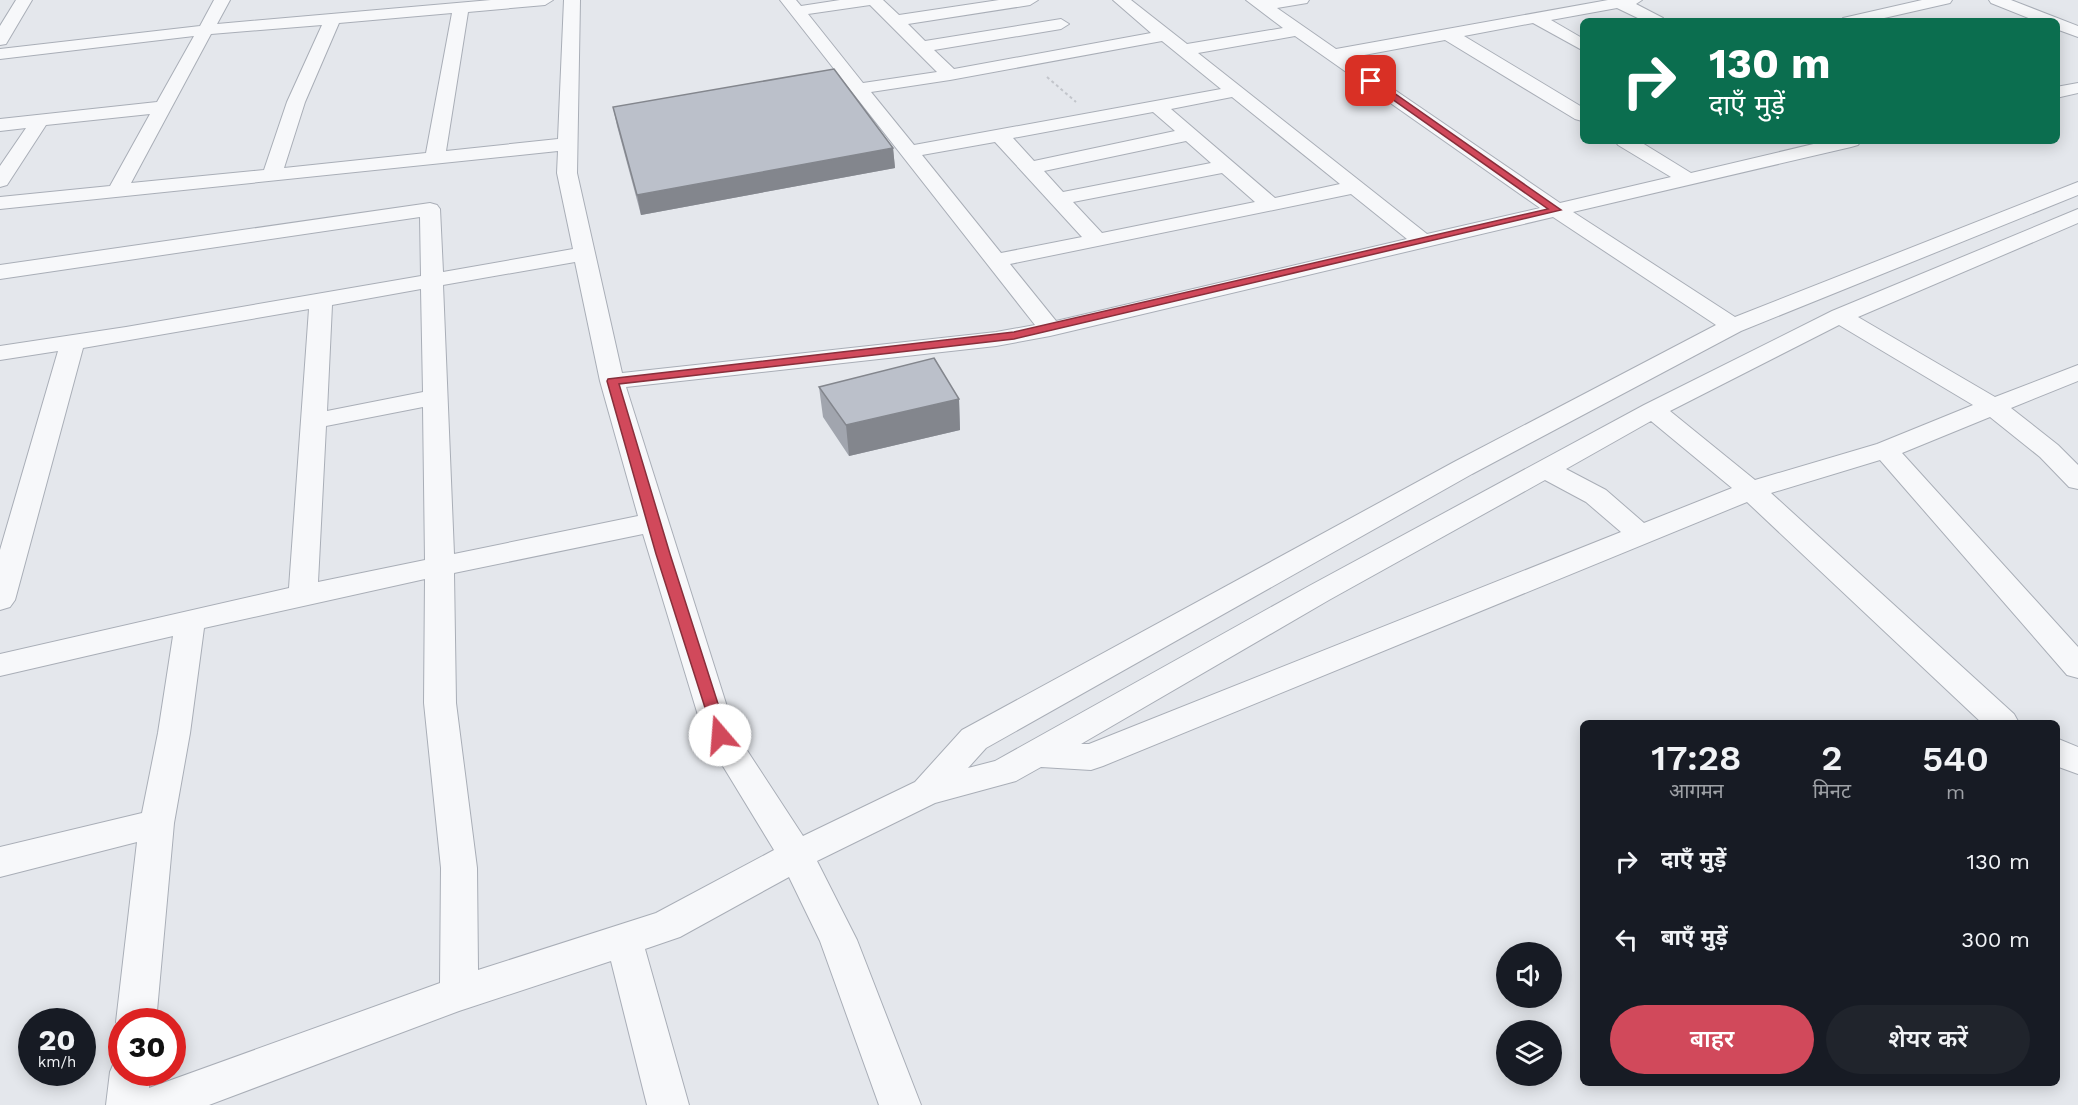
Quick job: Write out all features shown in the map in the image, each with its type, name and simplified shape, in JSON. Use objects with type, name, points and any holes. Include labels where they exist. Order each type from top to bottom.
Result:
[{"type":"street","points":[[0,40],[24,0]]},
{"type":"street","points":[[117,191],[222,0]]},
{"type":"street","points":[[0,54],[206,30],[545,0]]},
{"type":"street","points":[[572,0],[567,173],[612,381],[663,554],[720,735],[796,855],[838,940],[900,1105]]},
{"type":"street","points":[[792,5],[874,0],[950,75]]},
{"type":"street","points":[[895,21],[1032,0],[1090,49]]},
{"type":"street","points":[[1121,0],[1424,242]]},
{"type":"street","points":[[1258,3],[1301,0]]},
{"type":"street","points":[[1863,18],[1944,0]]},
{"type":"street","points":[[1997,0],[2043,18]]},
{"type":"street","points":[[1334,55],[1627,1],[1652,18]]},
{"type":"street","points":[[1258,3],[1608,246],[1734,326]]},
{"type":"street","points":[[792,5],[1050,329]]},
{"type":"street","points":[[435,158],[461,8]]},
{"type":"street","points":[[1534,18],[1580,44]]},
{"type":"street","points":[[272,175],[296,102],[333,19]]},
{"type":"street","points":[[922,48],[1061,24]]},
{"type":"street","points":[[2060,25],[2078,32]]},
{"type":"street","points":[[1184,50],[1299,30]]},
{"type":"street","points":[[1448,34],[1580,114]]},
{"type":"street","points":[[858,89],[950,75],[1165,35]]},
{"type":"street","points":[[2060,92],[2078,88]]},
{"type":"street","points":[[908,152],[1237,91]]},
{"type":"street","points":[[1157,106],[1271,204]]},
{"type":"street","points":[[0,125],[162,107]]},
{"type":"street","points":[[0,181],[40,121]]},
{"type":"street","points":[[1030,168],[1190,134]]},
{"type":"street","points":[[999,135],[1097,240]]},
{"type":"street","points":[[0,203],[568,144]]},
{"type":"street","points":[[1630,144],[1688,179]]},
{"type":"street","points":[[1761,144],[1785,157]]},
{"type":"street","points":[[612,381],[996,339],[1050,329],[1839,144]]},
{"type":"street","points":[[1059,200],[1227,166]]},
{"type":"street","points":[[994,261],[1356,187]]},
{"type":"street","points":[[927,792],[974,739],[1463,468],[1734,326],[2078,188]]},
{"type":"street","points":[[0,272],[430,210],[430,282],[440,567],[440,703],[459,868],[459,994]]},
{"type":"street","points":[[156,1105],[459,994],[667,926],[796,855],[927,792],[1004,772],[1319,594],[1653,410],[1840,316],[2078,215]]},
{"type":"street","points":[[0,353],[430,282],[584,254]]},
{"type":"street","points":[[303,596],[321,300]]},
{"type":"street","points":[[1779,308],[1816,328]]},
{"type":"street","points":[[1840,316],[1994,407],[2049,451],[2078,481]]},
{"type":"street","points":[[0,600],[73,342]]},
{"type":"street","points":[[1036,754],[1091,757],[1751,490],[1886,450],[2078,372]]},
{"type":"street","points":[[314,421],[435,397]]},
{"type":"street","points":[[1653,410],[1751,490],[2000,720]]},
{"type":"street","points":[[1886,450],[2078,667]]},
{"type":"street","points":[[1544,470],[1570,480],[1601,499],[1624,518],[1639,536]]},
{"type":"street","points":[[0,665],[303,596],[655,522]]},
{"type":"street","points":[[137,1008],[157,823],[174,733],[190,621]]},
{"type":"street","points":[[2060,753],[2078,761]]},
{"type":"street","points":[[0,862],[157,823]]},
{"type":"street","points":[[624,940],[668,1105]]},
{"type":"street","points":[[127,1105],[129,1086]]},
{"type":"path","points":[[1044,75],[1078,104],[1083,105]]},
{"type":"building","points":[[834,69],[893,148],[637,195],[613,107]]},
{"type":"building","points":[[934,358],[959,399],[846,425],[819,387]]},
{"type":"route","points":[[720,735],[612,381],[1014,336],[1074,324],[1556,210],[1371,81]]}]
